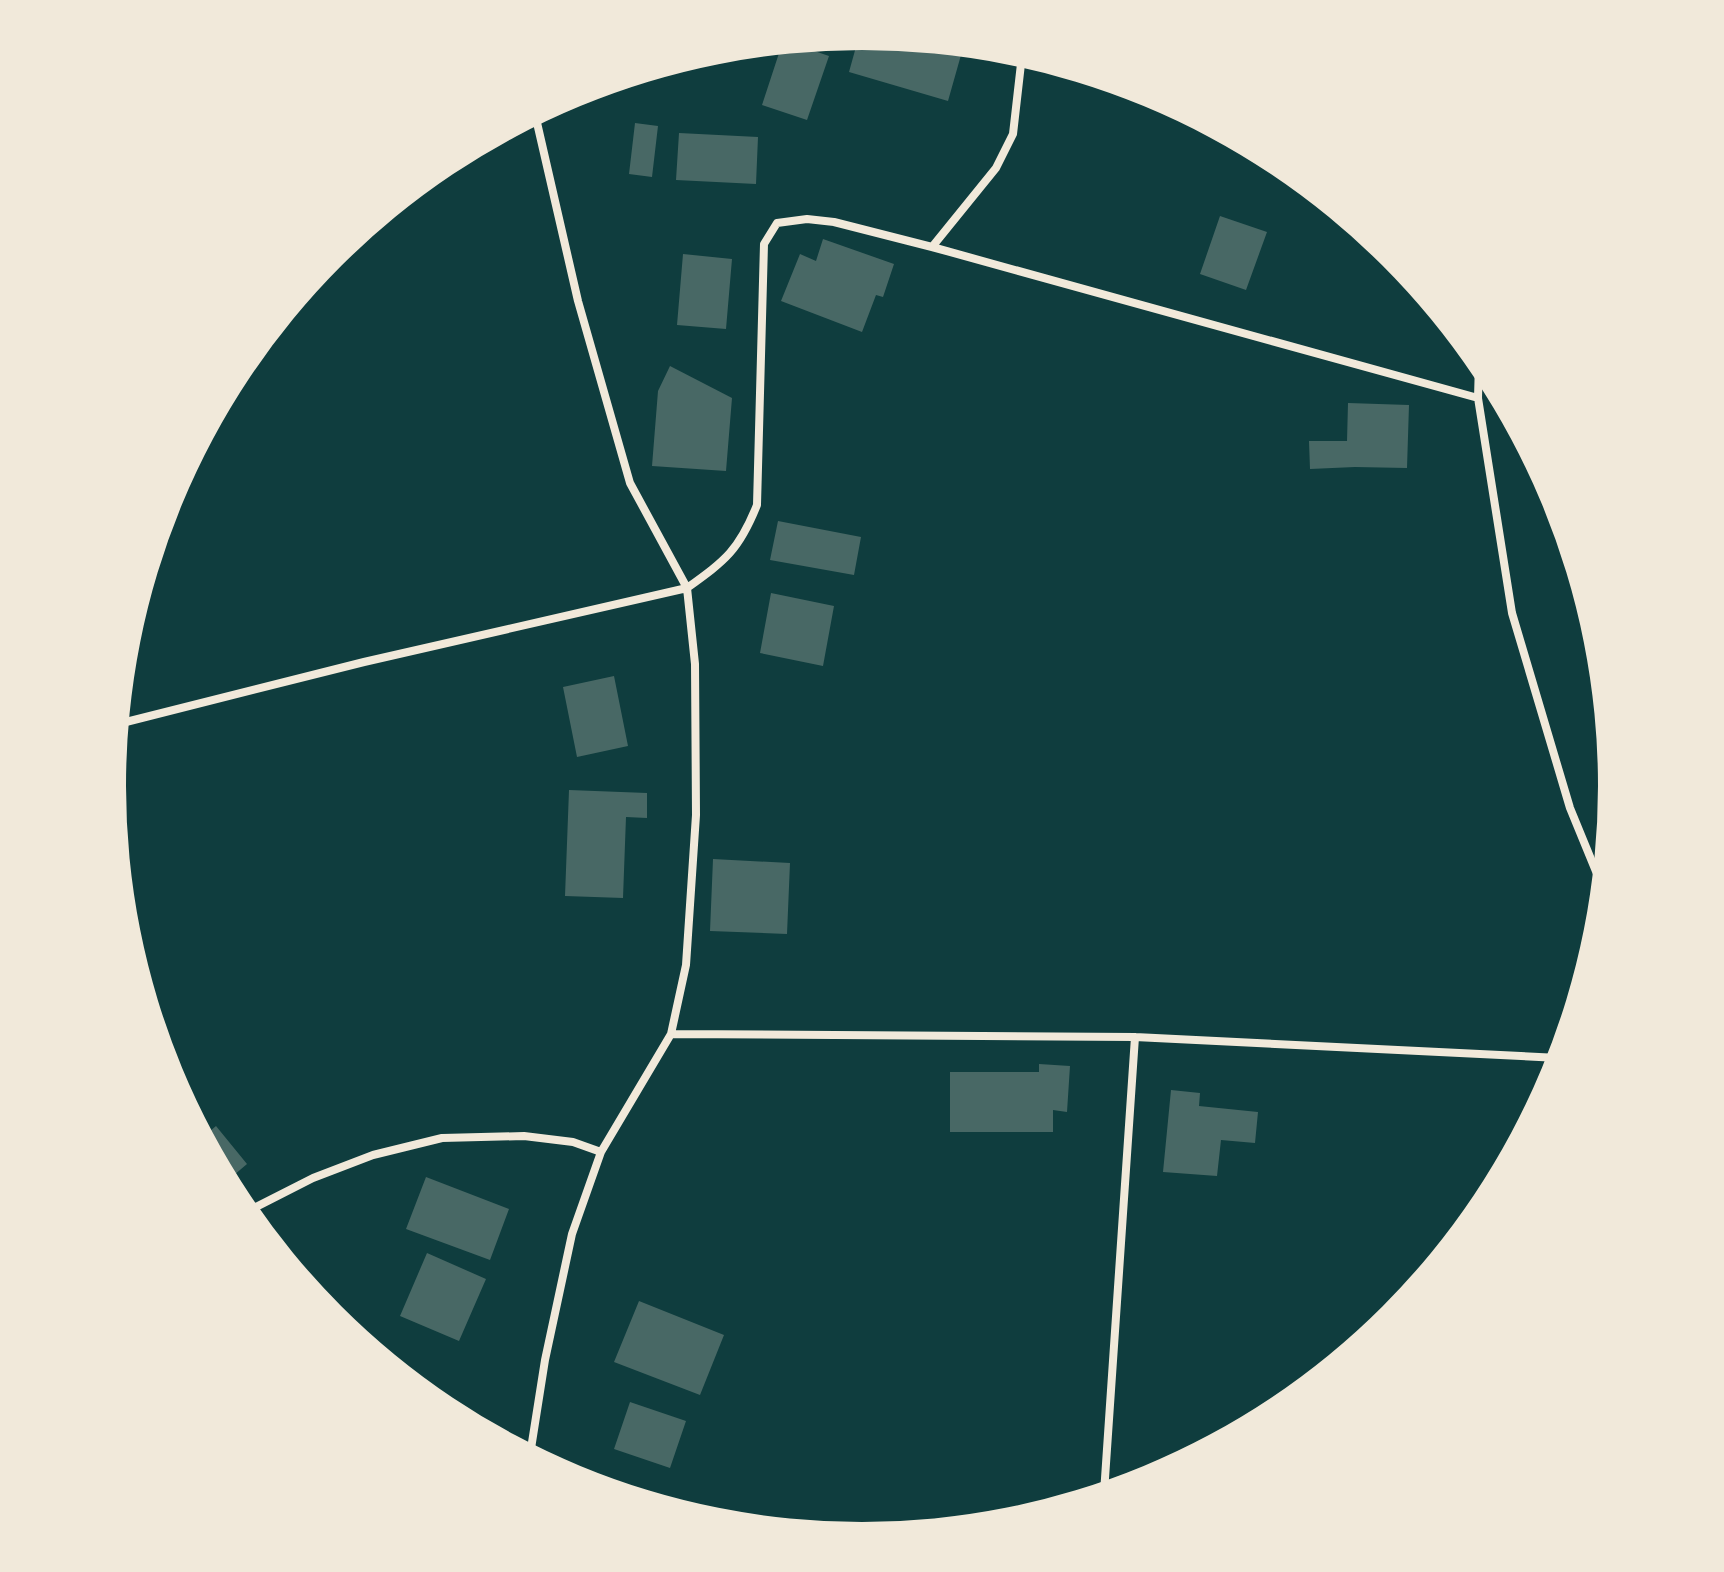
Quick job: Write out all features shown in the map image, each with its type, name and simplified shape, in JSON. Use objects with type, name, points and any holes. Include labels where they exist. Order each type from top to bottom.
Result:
[{"type":"street","points":[[932,247],[1002,157],[1013,134],[1021,67]]},
{"type":"street","points":[[532,1444],[545,1360],[572,1234],[601,1152],[671,1034],[686,965],[696,815],[695,664],[687,588],[630,483],[578,301],[538,125]]},
{"type":"street","points":[[129,721],[364,662],[687,588],[727,559],[746,533],[757,505],[764,244],[777,223],[807,219],[834,222],[1478,398]]},
{"type":"street","points":[[1478,384],[1512,613],[1570,808],[1593,865]]},
{"type":"street","points":[[671,1034],[1135,1037],[1546,1057]]},
{"type":"street","points":[[1105,1481],[1135,1037]]},
{"type":"street","points":[[258,1206],[313,1178],[373,1155],[442,1138],[524,1136],[573,1142],[601,1152]]},
{"type":"building","points":[[855,50],[961,56],[948,101],[849,72]]},
{"type":"building","points":[[817,52],[829,56],[807,120],[762,105],[778,55]]},
{"type":"building","points":[[635,123],[658,126],[652,177],[629,174]]},
{"type":"building","points":[[679,133],[758,137],[756,184],[676,180]]},
{"type":"building","points":[[1220,216],[1267,232],[1246,290],[1200,274]]},
{"type":"building","points":[[823,239],[894,264],[883,297],[876,295],[862,332],[781,301],[800,254],[816,261]]},
{"type":"building","points":[[683,254],[732,259],[726,329],[677,325]]},
{"type":"building","points":[[670,366],[732,398],[726,471],[652,466],[658,391]]},
{"type":"building","points":[[1348,403],[1409,405],[1407,468],[1310,469],[1309,441],[1347,441]]},
{"type":"building","points":[[778,521],[861,537],[854,575],[770,560]]},
{"type":"building","points":[[771,593],[834,606],[823,666],[760,653]]},
{"type":"building","points":[[614,676],[628,746],[577,757],[563,687]]},
{"type":"building","points":[[569,790],[647,793],[647,818],[626,817],[623,898],[565,896]]},
{"type":"building","points":[[713,859],[790,863],[787,934],[710,931]]},
{"type":"building","points":[[1039,1064],[1070,1066],[1067,1112],[1053,1110],[1053,1132],[950,1132],[950,1072],[1039,1072]]},
{"type":"building","points":[[1171,1090],[1200,1093],[1199,1106],[1258,1112],[1255,1143],[1221,1140],[1217,1176],[1163,1172]]},
{"type":"building","points":[[216,1126],[247,1164],[237,1173],[225,1154],[212,1130]]},
{"type":"building","points":[[426,1177],[509,1209],[490,1260],[406,1229]]},
{"type":"building","points":[[427,1253],[486,1279],[459,1341],[400,1316]]},
{"type":"building","points":[[639,1301],[724,1335],[700,1395],[614,1362]]},
{"type":"building","points":[[630,1402],[686,1421],[670,1468],[614,1449]]}]
